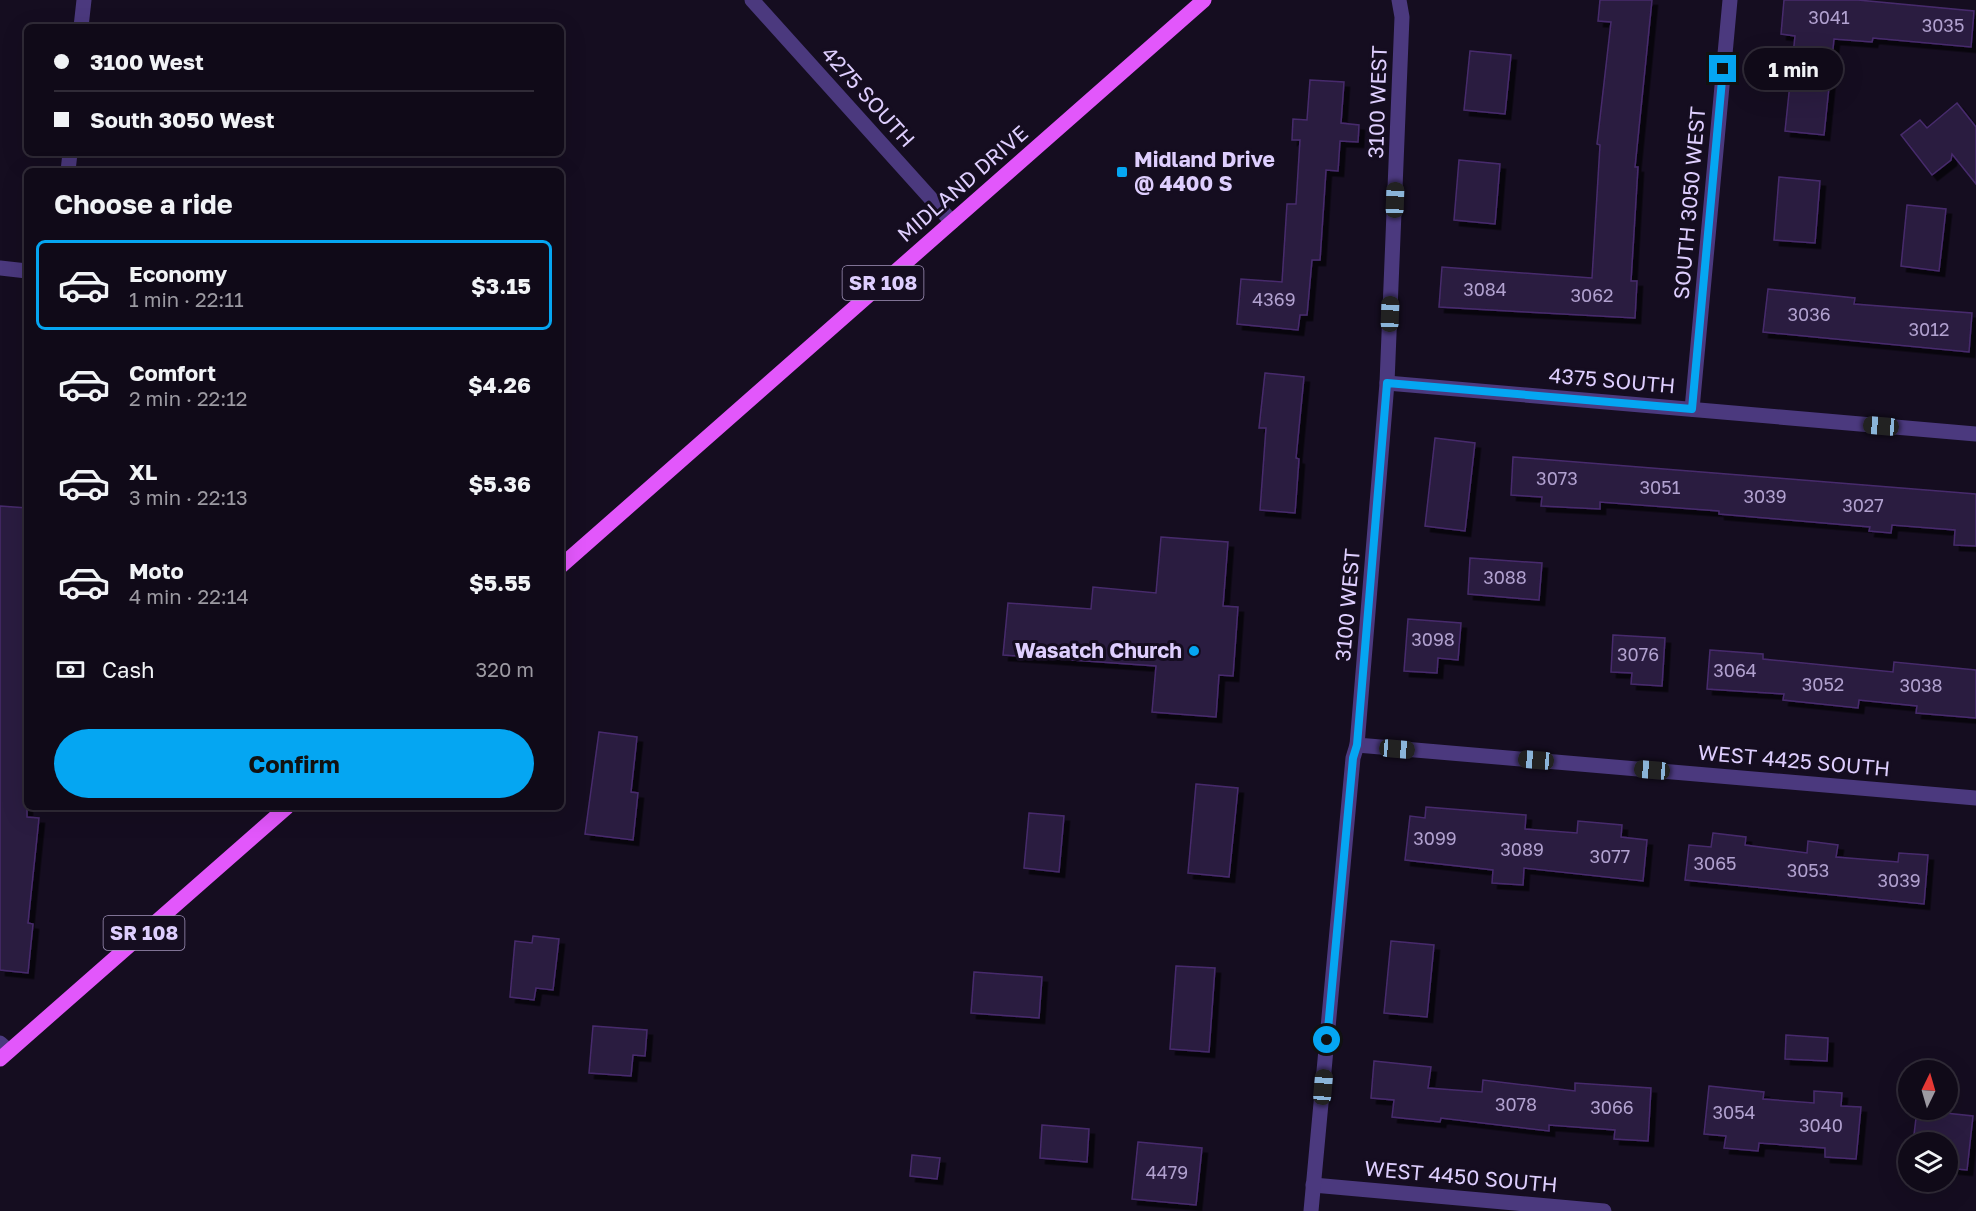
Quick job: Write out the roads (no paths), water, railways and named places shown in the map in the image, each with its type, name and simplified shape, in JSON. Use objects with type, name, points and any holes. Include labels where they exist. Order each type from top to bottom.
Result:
[{"type":"main road","name":"MIDLAND DRIVE","points":[[564,563],[1204,0]]},
{"type":"main road","name":"SR 108","points":[[3,1051],[284,810]]},
{"type":"street","points":[[81,24],[84,0]]},
{"type":"street","name":"4275 SOUTH","points":[[752,0],[952,222]]},
{"type":"street","name":"3100 WEST","points":[[1311,1211],[1353,758],[1357,745],[1387,383],[1402,17],[1399,0]]},
{"type":"street","name":"SOUTH 3050 WEST","points":[[1692,409],[1730,0]]},
{"type":"street","points":[[0,268],[24,271]]},
{"type":"street","name":"4375 SOUTH","points":[[1387,383],[1976,434]]},
{"type":"street","name":"WEST 4425 SOUTH","points":[[1357,745],[1976,798]]},
{"type":"street","name":"WEST 4450 SOUTH","points":[[1313,1185],[1604,1211]]},
{"type":"place","name":"Midland Drive @ 4400 S","points":[[1122,172]]},
{"type":"place","name":"Wasatch Church","points":[[1194,651]]}]
